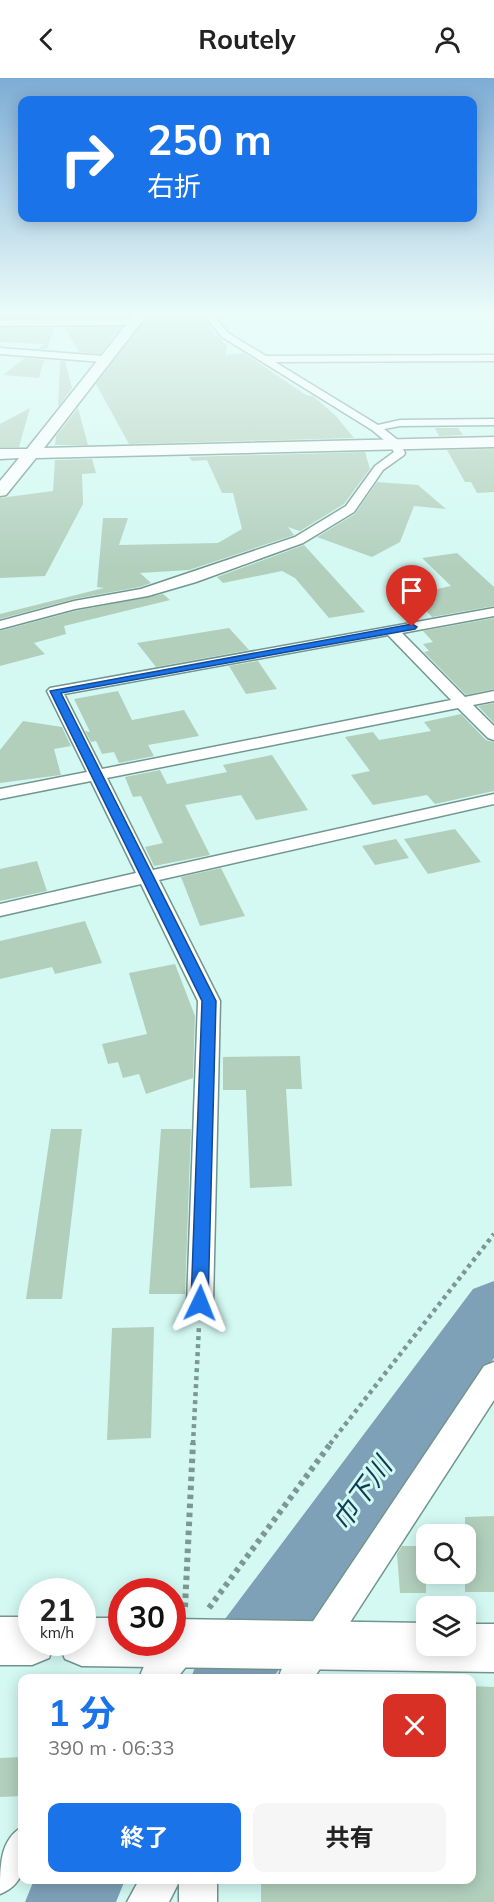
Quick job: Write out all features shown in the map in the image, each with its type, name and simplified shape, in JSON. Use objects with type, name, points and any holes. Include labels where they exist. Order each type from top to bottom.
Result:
[{"type":"street","points":[[0,491],[32,454],[75,396]]},
{"type":"street","points":[[0,625],[74,605],[143,593],[191,579],[299,540],[350,509],[380,468],[400,453],[395,443],[376,428],[323,396]]},
{"type":"street","points":[[376,428],[400,423],[494,423]]},
{"type":"street","points":[[0,454],[494,442]]},
{"type":"street","points":[[200,1303],[209,1001],[55,691],[494,612]]},
{"type":"street","points":[[392,630],[494,735]]},
{"type":"street","points":[[0,794],[494,696]]},
{"type":"street","points":[[0,910],[494,799]]},
{"type":"street","points":[[306,1662],[494,1375]]},
{"type":"street","points":[[0,1641],[18,1641]]},
{"type":"street","points":[[170,1661],[306,1662],[494,1648]]},
{"type":"street","points":[[0,1875],[18,1851]]},
{"type":"street","points":[[146,1902],[158,1884]]},
{"type":"street","points":[[198,1884],[198,1902]]},
{"type":"path","points":[[170,1661],[293,1492],[494,1234]]},
{"type":"path","points":[[170,1661],[200,1303]]},
{"type":"building","points":[[58,396],[66,396],[58,407]]},
{"type":"building","points":[[103,396],[313,396],[336,416],[354,438],[129,444]]},
{"type":"building","points":[[30,408],[19,447],[0,447],[0,424]]},
{"type":"building","points":[[78,408],[88,445],[55,445],[56,436]]},
{"type":"building","points":[[435,428],[458,428],[463,435],[439,436]]},
{"type":"building","points":[[494,449],[494,492],[477,493],[471,482],[465,482],[447,450]]},
{"type":"building","points":[[365,452],[370,469],[344,504],[300,531],[288,527],[294,535],[189,570],[140,573],[151,583],[140,587],[74,599],[0,619],[0,614],[104,588],[97,587],[103,518],[128,518],[119,545],[218,543],[242,529],[233,493],[222,493],[207,460],[192,461],[189,457]]},
{"type":"building","points":[[92,459],[96,473],[82,474],[83,504],[45,576],[0,578],[0,498],[53,491],[55,460]]},
{"type":"building","points":[[377,482],[418,485],[446,509],[414,506],[400,542],[372,557],[317,537],[355,514]]},
{"type":"building","points":[[304,545],[365,612],[329,618],[295,578],[282,571],[223,583],[217,577]]},
{"type":"building","points":[[457,553],[494,587],[494,606],[432,617],[420,604],[435,602],[423,592],[451,586],[422,558]]},
{"type":"building","points":[[163,594],[170,600],[64,626],[66,634],[34,643],[45,654],[0,666],[0,631],[75,611]]},
{"type":"building","points":[[494,618],[494,689],[466,695],[424,652],[429,651],[423,644],[433,642],[423,631]]},
{"type":"building","points":[[229,628],[249,650],[156,667],[137,643]]},
{"type":"building","points":[[258,661],[277,689],[246,694],[229,666]]},
{"type":"building","points":[[118,691],[132,720],[184,710],[199,736],[148,745],[154,756],[119,763],[114,752],[102,754],[96,741],[91,742],[85,731],[90,732],[74,699]]},
{"type":"building","points":[[494,703],[494,723],[478,706]]},
{"type":"building","points":[[461,714],[486,740],[494,742],[494,791],[435,804],[427,795],[373,805],[351,775],[370,771],[345,737],[373,732],[379,740],[431,731],[424,722]]},
{"type":"building","points":[[23,721],[62,727],[71,746],[54,749],[61,775],[0,783],[0,750]]},
{"type":"building","points":[[272,755],[308,810],[256,820],[241,795],[185,805],[210,855],[154,866],[145,847],[163,843],[141,796],[133,797],[125,777],[160,770],[167,784],[227,772],[223,765]]},
{"type":"building","points":[[455,829],[481,862],[428,874],[404,839]]},
{"type":"building","points":[[396,839],[409,858],[375,865],[362,846]]},
{"type":"building","points":[[37,861],[47,891],[0,901],[0,869]]},
{"type":"building","points":[[221,868],[245,916],[200,926],[181,877]]},
{"type":"building","points":[[85,921],[102,963],[55,974],[52,967],[0,979],[0,941]]},
{"type":"building","points":[[175,964],[195,1016],[193,1078],[146,1094],[139,1074],[123,1078],[118,1062],[108,1064],[102,1044],[147,1034],[129,973]]},
{"type":"building","points":[[300,1056],[302,1089],[286,1089],[292,1186],[250,1188],[246,1090],[223,1090],[223,1057]]},
{"type":"building","points":[[51,1129],[82,1129],[62,1299],[26,1299]]},
{"type":"building","points":[[161,1129],[191,1129],[185,1294],[149,1294]]},
{"type":"building","points":[[154,1327],[151,1438],[107,1440],[112,1328]]},
{"type":"building","points":[[494,1516],[494,1592],[465,1592],[465,1584],[476,1584],[476,1524],[465,1524],[465,1517]]},
{"type":"building","points":[[402,1546],[416,1546],[416,1584],[426,1584],[426,1593],[400,1593],[397,1554]]},
{"type":"building","points":[[476,1686],[494,1687],[494,1902],[261,1902],[261,1884],[476,1884]]},
{"type":"building","points":[[18,1757],[18,1796],[0,1797],[0,1758]]},
{"type":"waterway","name":"巾下川","points":[[231,1674],[494,1308]]},
{"type":"waterway","name":"巾下川","points":[[67,1902],[80,1884]]},
{"type":"route","points":[[200,1303],[209,1001],[55,691],[412,627]]}]
